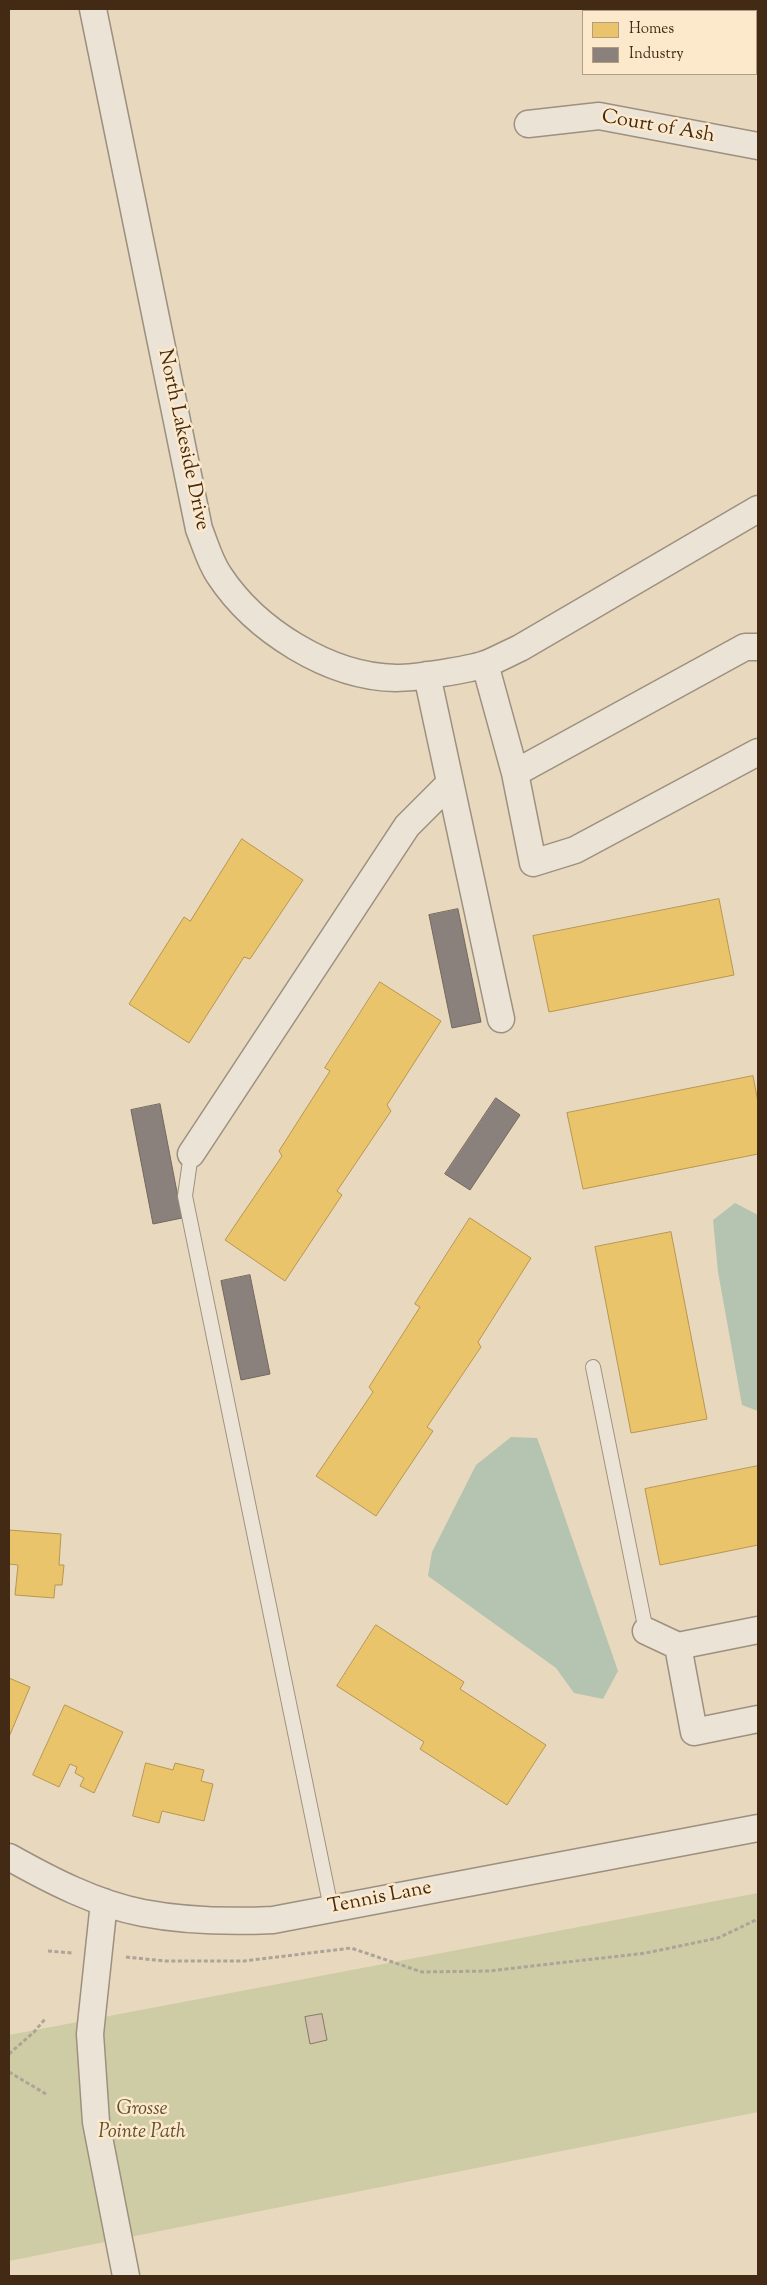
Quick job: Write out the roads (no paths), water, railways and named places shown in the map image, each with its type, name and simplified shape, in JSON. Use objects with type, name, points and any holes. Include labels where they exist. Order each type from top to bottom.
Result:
[{"type":"street","name":"North Lakeside Drive","points":[[93,9],[199,529],[218,574],[252,614],[267,627],[311,656],[356,672],[396,678],[427,675],[485,664],[520,648],[758,509]]},
{"type":"street","name":"Court of Ash","points":[[528,124],[599,116],[758,146]]},
{"type":"street","points":[[515,773],[745,647],[758,647]]},
{"type":"street","points":[[485,664],[515,773],[533,863],[575,850],[758,752]]},
{"type":"street","points":[[427,675],[501,1019]]},
{"type":"street","points":[[191,1154],[408,826],[450,783]]},
{"type":"street","points":[[646,1631],[678,1646],[758,1630]]},
{"type":"street","points":[[678,1646],[694,1732],[758,1719]]},
{"type":"street","name":"Tennis Lane","points":[[9,1857],[40,1875],[104,1902],[142,1913],[182,1918],[241,1921],[273,1920],[758,1828]]},
{"type":"street","points":[[104,1902],[90,2034],[96,2122],[126,2276]]},
{"type":"lane","points":[[191,1154],[185,1196],[331,1908]]},
{"type":"lane","points":[[593,1367],[646,1631]]},
{"type":"park label","name":"Grosse Pointe Path","points":[[142,2122]]}]
